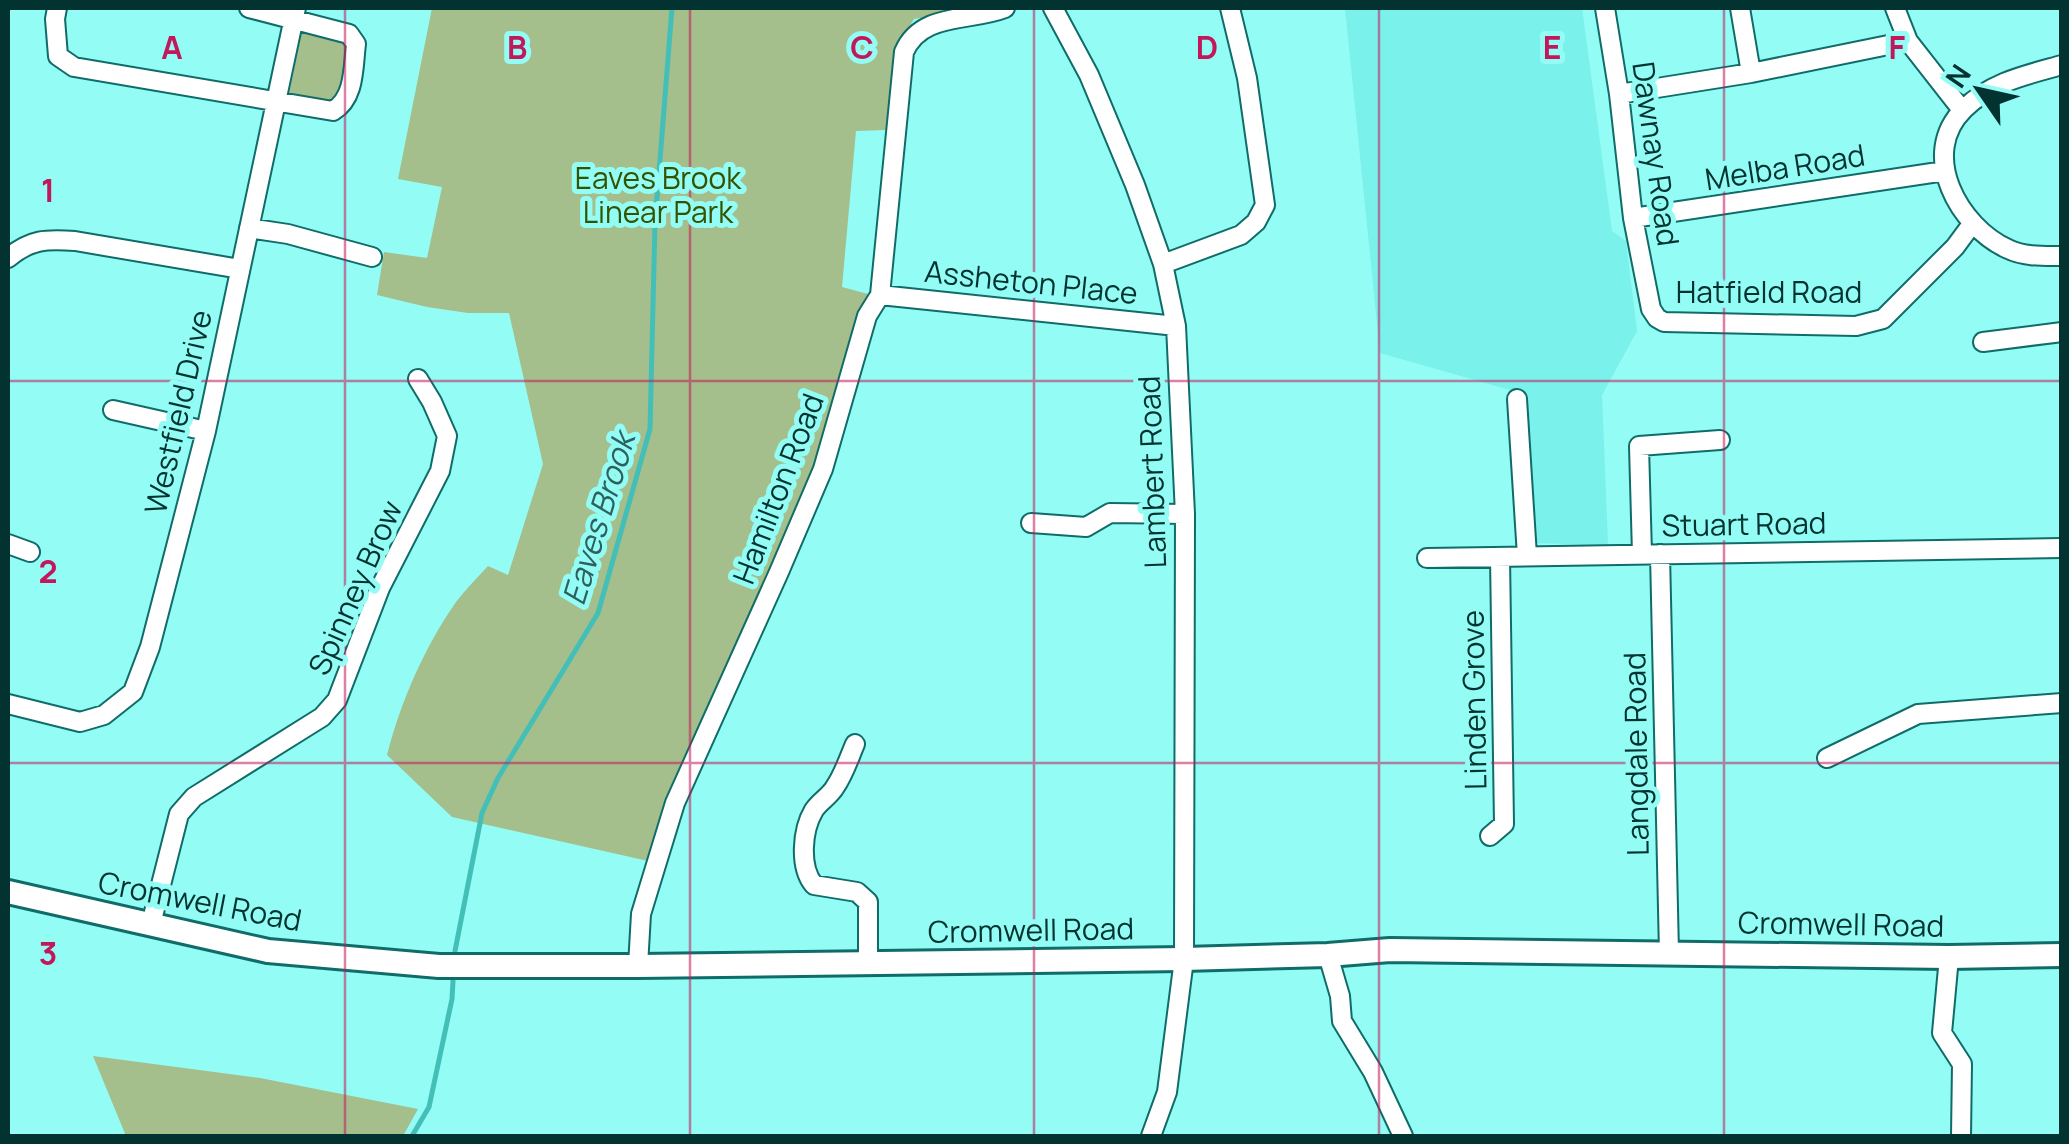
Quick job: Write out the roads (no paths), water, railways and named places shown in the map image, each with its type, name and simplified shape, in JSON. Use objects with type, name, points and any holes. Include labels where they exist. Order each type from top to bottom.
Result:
[{"type":"street","points":[[57,8],[58,56],[74,67],[274,103],[333,111],[344,104],[356,44],[348,34],[295,13],[249,8]]},
{"type":"street","name":"Hamilton Road","points":[[638,966],[642,914],[674,803],[823,469],[867,316],[880,295],[904,52],[910,39],[928,25],[1005,8]]},
{"type":"street","name":"Lambert Road","points":[[1053,8],[1089,76],[1135,185],[1163,264],[1176,326],[1184,514],[1184,959],[1167,1092],[1151,1136]]},
{"type":"street","points":[[1163,264],[1241,236],[1256,222],[1265,205],[1248,78],[1230,8]]},
{"type":"street","name":"Dawnay Road","points":[[1605,8],[1633,218],[1652,309]]},
{"type":"street","points":[[1740,8],[1751,72]]},
{"type":"street","points":[[1895,8],[1908,41],[1962,110]]},
{"type":"street","name":"Westfield Drive","points":[[8,704],[80,722],[104,716],[133,692],[150,648],[206,432],[295,13]]},
{"type":"street","points":[[1619,94],[1908,41]]},
{"type":"street","points":[[2062,65],[2003,81],[1962,110],[1944,146],[1944,171],[1952,194],[1972,224],[2008,250],[2062,256]]},
{"type":"street","name":"Melba Road","points":[[1633,218],[1944,171]]},
{"type":"street","name":"Hatfield Road","points":[[1652,309],[1664,322],[1856,326],[1884,319],[1972,224]]},
{"type":"street","points":[[248,228],[288,234],[372,257]]},
{"type":"street","points":[[8,258],[23,246],[47,239],[240,269]]},
{"type":"street","name":"Assheton Place","points":[[880,295],[1176,326]]},
{"type":"street","points":[[1983,342],[2062,332]]},
{"type":"street","name":"Spinney Brow","points":[[151,924],[179,814],[194,797],[322,717],[337,700],[380,588],[440,471],[447,436],[418,379]]},
{"type":"street","points":[[1517,398],[1527,556]]},
{"type":"street","points":[[112,410],[206,432]]},
{"type":"street","name":"Langdale Road","points":[[1669,952],[1651,554],[1639,446],[1720,440]]},
{"type":"street","points":[[1031,524],[1086,526],[1110,513],[1184,514]]},
{"type":"street","points":[[8,544],[30,552]]},
{"type":"street","name":"Stuart Road","points":[[1427,558],[2062,548]]},
{"type":"street","name":"Linden Grove","points":[[1490,836],[1504,824],[1500,557]]},
{"type":"street","points":[[1827,758],[1918,714],[2062,703]]},
{"type":"street","points":[[855,744],[832,792],[810,818],[804,857],[805,870],[814,886],[857,892],[868,902],[868,963]]},
{"type":"street","name":"Cromwell Road","points":[[8,892],[268,951],[420,964],[638,966],[1184,959],[1390,950],[2062,955]]},
{"type":"street","points":[[1328,955],[1340,996],[1342,1021],[1373,1072],[1403,1136]]},
{"type":"street","points":[[1949,956],[1942,1033],[1962,1064],[1961,1136]]},
{"type":"waterway","name":"Eaves Brook","points":[[455,951],[482,813],[498,778],[598,613],[650,429],[655,223],[672,8]]},
{"type":"waterway","name":"Eaves Brook","points":[[412,1136],[429,1107],[453,981]]},
{"type":"park label","name":"Eaves Brook Linear Park","points":[[658,196]]}]
